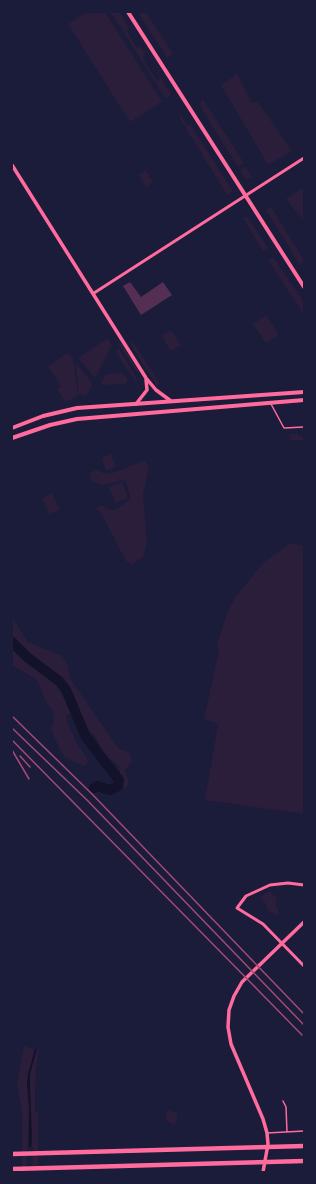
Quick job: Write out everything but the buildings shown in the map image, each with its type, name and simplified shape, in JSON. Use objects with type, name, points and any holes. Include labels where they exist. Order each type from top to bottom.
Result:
[{"type":"main road","points":[[128,12],[304,287]]},
{"type":"main road","points":[[12,428],[66,410],[304,392]]},
{"type":"main road","points":[[12,438],[50,425],[77,419],[304,400]]},
{"type":"main road","points":[[12,1154],[304,1146]]},
{"type":"main road","points":[[12,1169],[304,1161]]},
{"type":"street","points":[[94,293],[304,158]]},
{"type":"street","points":[[12,165],[94,293],[146,378],[156,390],[171,401]]},
{"type":"street","points":[[136,404],[147,390],[146,378]]},
{"type":"street","points":[[304,885],[288,883],[270,885],[246,896],[237,908],[263,924],[304,966]]},
{"type":"street","points":[[263,1172],[268,1144],[267,1133],[263,1119],[231,1044],[228,1018],[234,996],[242,982],[304,922]]},
{"type":"lane","points":[[268,403],[272,405],[284,428],[304,427]]},
{"type":"lane","points":[[283,1100],[286,1107],[287,1132]]},
{"type":"lane","points":[[267,1133],[304,1131]]},
{"type":"shaded area","points":[[87,12],[105,12],[162,102],[130,122],[68,24]]},
{"type":"shaded area","points":[[111,12],[119,12],[128,27],[127,31],[137,48],[141,47],[145,53],[143,59],[157,81],[161,78],[170,92],[170,96],[166,99]]},
{"type":"shaded area","points":[[141,12],[146,12],[173,54],[167,58],[139,14]]},
{"type":"shaded area","points":[[237,74],[252,103],[258,102],[292,151],[268,165],[221,85]]},
{"type":"shaded area","points":[[203,99],[244,163],[238,167],[201,108],[200,103]]},
{"type":"shaded area","points":[[181,116],[187,126],[190,124],[233,191],[227,195],[179,117]]},
{"type":"shaded area","points":[[245,166],[252,177],[246,180],[240,170]]},
{"type":"shaded area","points":[[146,170],[153,182],[146,187],[139,175]]},
{"type":"shaded area","points":[[304,187],[304,221],[286,199]]},
{"type":"shaded area","points":[[271,207],[304,260],[304,262],[300,265],[266,210]]},
{"type":"shaded area","points":[[247,216],[268,248],[263,251],[243,218]]},
{"type":"shaded area","points":[[273,257],[304,302],[304,315],[268,260]]},
{"type":"shaded area","points":[[266,315],[279,335],[266,343],[253,324]]},
{"type":"shaded area","points":[[171,330],[181,345],[171,351],[162,336]]},
{"type":"shaded area","points":[[108,338],[112,345],[95,378],[78,358]]},
{"type":"shaded area","points":[[132,340],[160,384],[157,386],[131,345]]},
{"type":"shaded area","points":[[121,343],[139,371],[137,372],[119,345]]},
{"type":"shaded area","points":[[118,347],[137,379],[136,382],[116,353]]},
{"type":"shaded area","points":[[67,353],[73,359],[78,395],[71,400],[65,401],[57,389],[61,386],[48,366]]},
{"type":"shaded area","points":[[75,362],[93,384],[86,396],[79,395]]},
{"type":"shaded area","points":[[121,372],[128,379],[126,384],[102,385],[101,382],[105,375]]},
{"type":"shaded area","points":[[289,434],[304,436],[304,440],[291,440]]},
{"type":"shaded area","points":[[111,454],[116,467],[106,471],[102,458]]},
{"type":"shaded area","points":[[146,461],[149,467],[143,494],[147,542],[143,557],[132,565],[126,561],[101,513],[96,508],[102,505],[107,509],[114,510],[131,499],[126,482],[123,480],[102,485],[92,481],[89,475],[91,472],[97,470],[110,474]]},
{"type":"shaded area","points":[[122,482],[128,498],[115,503],[109,487]]},
{"type":"shaded area","points":[[52,493],[60,510],[49,514],[42,498]]},
{"type":"shaded area","points":[[290,543],[304,546],[304,814],[205,800],[218,724],[204,719],[219,650],[217,644],[228,611],[236,596],[264,562]]},
{"type":"shaded area","points":[[12,617],[28,642],[62,656],[68,665],[70,678],[118,748],[130,753],[132,762],[125,770],[129,783],[125,789],[121,783],[119,766],[103,753],[94,734],[87,731],[81,715],[78,712],[66,716],[67,721],[77,744],[85,754],[88,762],[85,766],[77,763],[65,757],[60,750],[51,729],[54,720],[53,711],[45,700],[37,680],[12,665]]},
{"type":"shaded area","points":[[267,892],[271,892],[276,898],[276,905],[279,913],[276,916],[268,910],[260,897]]},
{"type":"shaded area","points":[[24,1046],[39,1051],[36,1067],[35,1093],[35,1112],[38,1112],[38,1172],[22,1172],[22,1113],[17,1085]]},
{"type":"shaded area","points":[[35,1049],[37,1049],[30,1074],[32,1137],[30,1172],[28,1172],[29,1107],[27,1085],[28,1074]]},
{"type":"shaded area","points":[[167,1110],[178,1113],[175,1125],[165,1120]]},
{"type":"pier","points":[[27,1147],[33,1147],[32,1172],[26,1172]]},
{"type":"waterway","points":[[12,642],[27,657],[59,681],[66,690],[86,737],[119,780],[118,786],[110,790],[97,786],[94,788]]},
{"type":"railway","points":[[12,716],[92,794],[304,1014]]},
{"type":"railway","points":[[12,728],[87,800],[304,1025]]},
{"type":"railway","points":[[12,740],[257,989]]},
{"type":"railway","points":[[12,750],[29,779]]},
{"type":"railway","points":[[20,756],[30,767]]},
{"type":"railway","points":[[253,985],[302,1035]]}]
